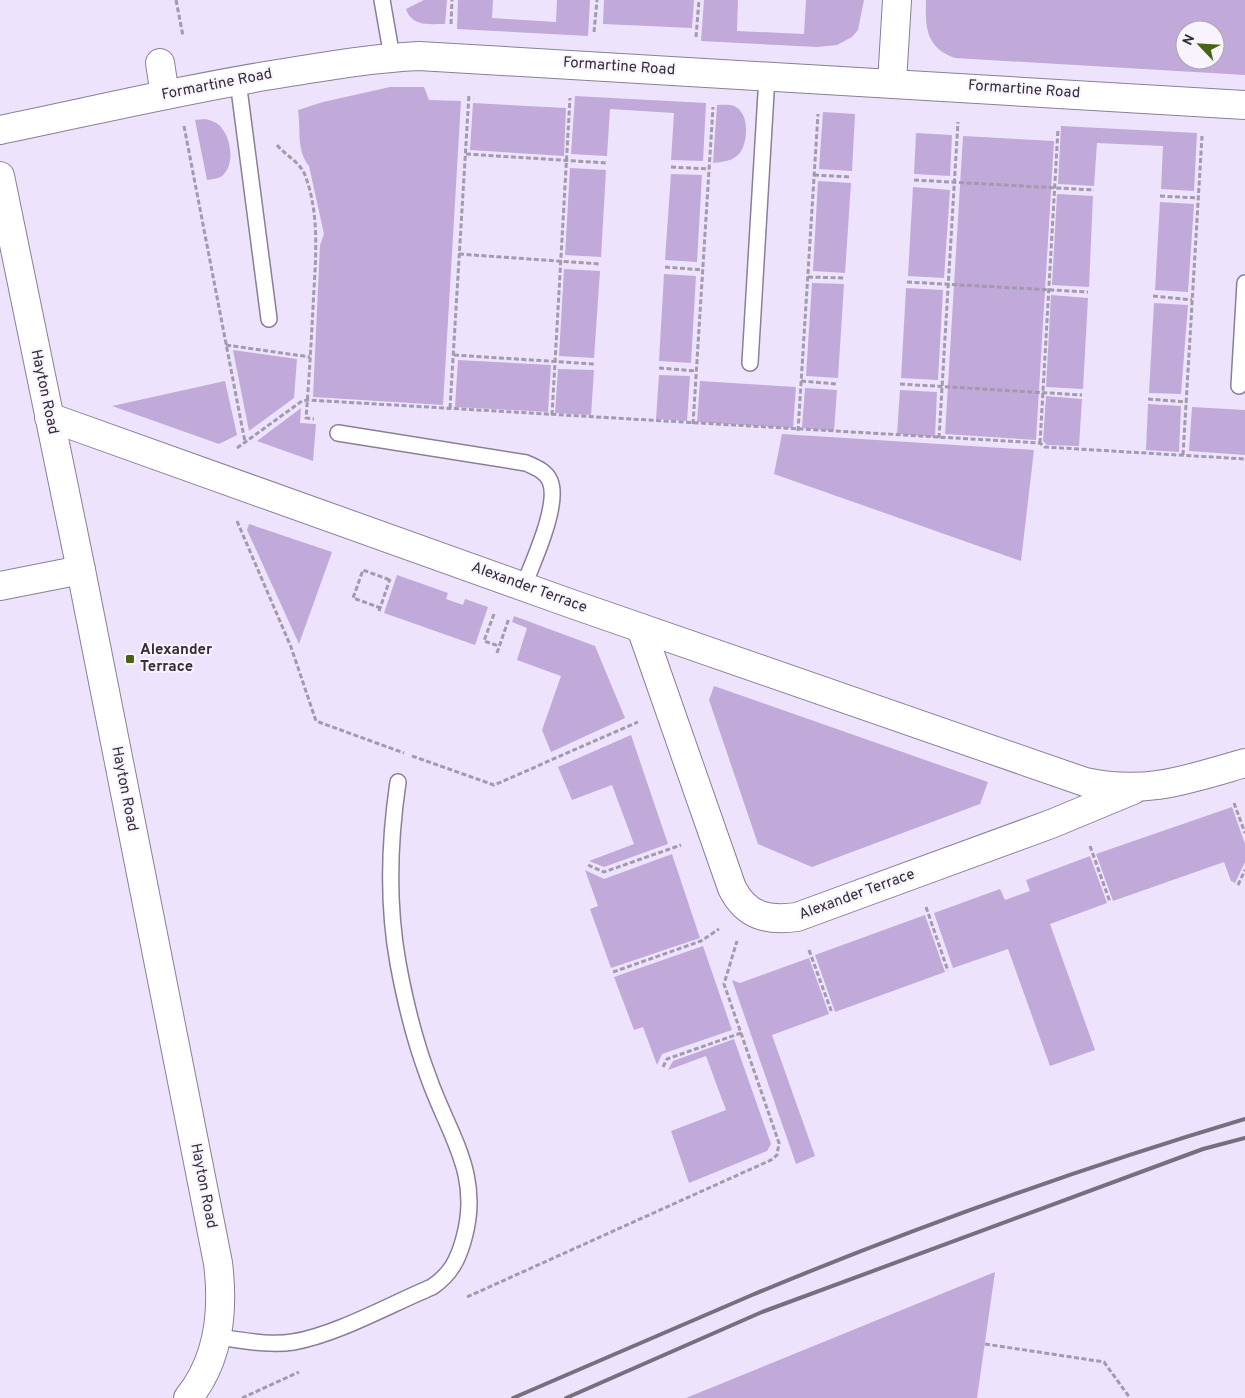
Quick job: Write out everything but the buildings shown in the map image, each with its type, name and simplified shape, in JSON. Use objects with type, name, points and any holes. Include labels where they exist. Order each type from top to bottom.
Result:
[{"type":"street","points":[[892,83],[897,0]]},
{"type":"street","name":"Formartine Road","points":[[0,130],[238,81],[392,57],[448,57],[1245,105]]},
{"type":"street","points":[[160,63],[172,94]]},
{"type":"street","name":"Hayton Road","points":[[0,176],[213,1232],[220,1282],[221,1308],[217,1337],[209,1363],[197,1388],[188,1398]]},
{"type":"street","name":"Alexander Terrace","points":[[49,417],[641,628],[1060,774],[1109,787],[1136,788],[1192,779],[1245,763]]},
{"type":"street","points":[[0,586],[81,570]]},
{"type":"street","points":[[641,628],[732,888],[746,910]]},
{"type":"street","name":"Alexander Terrace","points":[[746,910],[781,920],[797,917],[1051,824],[1136,788]]},
{"type":"lane","points":[[382,0],[392,57]]},
{"type":"lane","points":[[750,363],[767,76]]},
{"type":"lane","points":[[238,81],[269,319]]},
{"type":"lane","points":[[1239,386],[1245,283]]},
{"type":"lane","points":[[338,433],[526,463],[540,469],[550,480],[553,495],[549,515],[524,585]]},
{"type":"lane","points":[[217,1337],[279,1343],[292,1342],[325,1333],[432,1287],[443,1279],[453,1267],[460,1253],[470,1202],[468,1177],[459,1145],[432,1087],[419,1052],[398,963],[391,920],[390,870],[392,826],[398,782]]},
{"type":"path","points":[[595,22],[596,0]]},
{"type":"path","points":[[697,24],[698,0]]},
{"type":"path","points":[[552,415],[572,64]]},
{"type":"path","points":[[693,424],[715,73]]},
{"type":"path","points":[[798,431],[820,79]]},
{"type":"path","points":[[172,94],[245,442]]},
{"type":"path","points":[[450,408],[468,96]]},
{"type":"path","points":[[1183,455],[1204,102]]},
{"type":"path","points":[[939,438],[958,125]]},
{"type":"path","points":[[274,136],[277,145],[285,155],[298,164],[305,175],[314,214],[315,253],[307,414]]},
{"type":"path","points":[[1040,443],[1057,140]]},
{"type":"path","points":[[466,154],[607,163]]},
{"type":"path","points":[[671,167],[709,169]]},
{"type":"path","points":[[814,175],[851,178]]},
{"type":"path","points":[[914,180],[1094,190]]},
{"type":"path","points":[[1160,196],[1198,198]]},
{"type":"path","points":[[459,254],[600,264]]},
{"type":"path","points":[[665,267],[703,270]]},
{"type":"path","points":[[808,276],[844,278]]},
{"type":"path","points":[[907,282],[1088,292]]},
{"type":"path","points":[[1153,296],[1192,300]]},
{"type":"path","points":[[226,345],[310,357]]},
{"type":"path","points":[[454,355],[594,364]]},
{"type":"path","points":[[659,368],[696,370]]},
{"type":"path","points":[[801,381],[837,384]]},
{"type":"path","points":[[900,384],[1082,395]]},
{"type":"path","points":[[1148,399],[1187,402]]},
{"type":"path","points":[[668,708],[494,785],[316,721],[291,647],[212,475],[245,442],[302,401],[308,400],[798,431],[1040,443],[1045,447],[1245,459]]},
{"type":"path","points":[[382,601],[380,609],[353,598],[363,570],[390,580]]},
{"type":"path","points":[[499,646],[484,641],[493,614],[508,620]]},
{"type":"path","points":[[497,653],[504,633]]},
{"type":"path","points":[[1239,818],[1245,833]]},
{"type":"path","points":[[588,865],[604,872],[712,833]]},
{"type":"path","points":[[1095,860],[1110,902]]},
{"type":"path","points":[[1238,885],[1245,870]]},
{"type":"path","points":[[915,874],[948,970]]},
{"type":"path","points":[[613,972],[701,941],[746,910]]},
{"type":"path","points":[[466,1297],[771,1160],[776,1155],[779,1143],[724,984],[746,910]]},
{"type":"path","points":[[797,917],[832,1013]]},
{"type":"path","points":[[663,1067],[667,1059],[741,1033]]},
{"type":"path","points":[[984,1344],[1104,1362],[1130,1398]]},
{"type":"path","points":[[242,1398],[304,1370]]},
{"type":"shaded area","points":[[424,0],[447,0],[445,24],[417,22],[409,15],[406,9]]},
{"type":"shaded area","points":[[458,0],[493,0],[492,18],[556,22],[557,0],[590,0],[588,36],[457,29]]},
{"type":"shaded area","points":[[604,0],[694,0],[692,28],[603,24]]},
{"type":"shaded area","points":[[704,0],[738,0],[737,31],[804,34],[806,0],[864,0],[858,30],[852,37],[837,45],[817,47],[701,41]]},
{"type":"shaded area","points":[[926,0],[1245,0],[1245,75],[955,58],[938,49],[929,35],[926,19]]},
{"type":"shaded area","points":[[390,87],[424,87],[429,100],[461,101],[443,405],[313,397],[320,245],[324,234],[309,166],[302,153],[298,110],[323,102]]},
{"type":"shaded area","points":[[575,96],[706,103],[703,161],[671,160],[674,113],[610,109],[607,156],[571,154]]},
{"type":"shaded area","points":[[473,103],[566,108],[564,156],[470,150]]},
{"type":"shaded area","points":[[717,105],[732,105],[741,111],[744,116],[746,137],[742,149],[737,156],[727,161],[713,163]]},
{"type":"shaded area","points":[[823,112],[855,114],[852,171],[819,169]]},
{"type":"shaded area","points":[[205,119],[219,125],[227,136],[230,150],[229,165],[226,171],[220,177],[207,180],[195,120]]},
{"type":"shaded area","points":[[1061,126],[1197,133],[1194,191],[1161,189],[1163,146],[1097,143],[1094,186],[1058,184]]},
{"type":"shaded area","points":[[916,133],[952,135],[950,176],[914,174]]},
{"type":"shaded area","points":[[963,136],[1054,141],[1036,440],[945,434]]},
{"type":"shaded area","points":[[570,168],[606,170],[601,257],[565,255]]},
{"type":"shaded area","points":[[671,174],[702,175],[697,262],[665,260]]},
{"type":"shaded area","points":[[818,181],[851,183],[845,273],[813,271]]},
{"type":"shaded area","points":[[913,187],[950,190],[944,278],[908,276]]},
{"type":"shaded area","points":[[1057,194],[1093,196],[1089,287],[1052,285]]},
{"type":"shaded area","points":[[1160,202],[1194,204],[1188,292],[1155,290]]},
{"type":"shaded area","points":[[564,269],[600,271],[594,358],[559,356]]},
{"type":"shaded area","points":[[664,274],[696,276],[691,363],[659,361]]},
{"type":"shaded area","points":[[812,283],[844,284],[838,378],[806,376]]},
{"type":"shaded area","points":[[906,288],[943,290],[938,380],[901,378]]},
{"type":"shaded area","points":[[1051,295],[1088,298],[1083,389],[1046,387]]},
{"type":"shaded area","points":[[1154,303],[1188,305],[1181,394],[1149,393]]},
{"type":"shaded area","points":[[233,350],[297,359],[294,398],[249,431]]},
{"type":"shaded area","points":[[458,360],[551,365],[548,412],[455,407]]},
{"type":"shaded area","points":[[558,369],[594,370],[591,415],[555,413]]},
{"type":"shaded area","points":[[659,375],[690,376],[687,421],[656,419]]},
{"type":"shaded area","points":[[225,381],[237,435],[219,444],[112,406]]},
{"type":"shaded area","points":[[700,381],[796,387],[793,428],[697,422]]},
{"type":"shaded area","points":[[805,388],[837,390],[834,431],[802,428]]},
{"type":"shaded area","points":[[900,390],[937,392],[935,437],[897,434]]},
{"type":"shaded area","points":[[1046,396],[1082,399],[1079,446],[1047,445],[1043,441]]},
{"type":"shaded area","points":[[1148,404],[1181,406],[1179,452],[1146,450]]},
{"type":"shaded area","points":[[1192,407],[1245,410],[1245,455],[1189,451]]},
{"type":"shaded area","points":[[301,408],[300,423],[316,424],[313,461],[257,441]]},
{"type":"shaded area","points":[[782,434],[1034,450],[1021,561],[774,474]]},
{"type":"shaded area","points":[[249,524],[332,552],[299,644],[247,530]]},
{"type":"shaded area","points":[[397,575],[448,593],[446,599],[463,605],[465,599],[488,607],[475,645],[384,613]]},
{"type":"shaded area","points":[[514,616],[595,646],[625,718],[551,752],[542,730],[561,676],[517,660],[527,628],[512,622]]},
{"type":"shaded area","points":[[714,686],[988,782],[980,804],[812,867],[758,844],[709,700]]},
{"type":"shaded area","points":[[631,735],[668,844],[604,867],[589,861],[634,844],[612,785],[572,800],[558,767]]},
{"type":"shaded area","points":[[1232,807],[1245,844],[1245,862],[1235,883],[1231,881],[1224,862],[1113,901],[1096,854]]},
{"type":"shaded area","points":[[672,854],[700,938],[611,968],[590,909],[598,906],[585,870],[604,879]]},
{"type":"shaded area","points":[[1090,856],[1107,903],[1050,924],[1095,1050],[1050,1066],[1008,949],[953,968],[934,913],[1000,889],[1005,900],[1030,891],[1026,880]]},
{"type":"shaded area","points":[[925,915],[945,972],[835,1012],[815,955]]},
{"type":"shaded area","points":[[703,946],[732,1030],[662,1054],[657,1065],[643,1027],[634,1030],[614,977]]},
{"type":"shaded area","points":[[809,958],[829,1014],[772,1035],[815,1156],[796,1164],[732,980],[740,983]]},
{"type":"shaded area","points":[[734,1039],[771,1144],[767,1151],[689,1183],[671,1131],[726,1110],[706,1056],[668,1070],[673,1061]]},
{"type":"shaded area","points":[[995,1272],[977,1398],[686,1398]]},
{"type":"railway","points":[[513,1398],[752,1295],[873,1246],[1058,1179],[1245,1119]]},
{"type":"railway","points":[[566,1398],[762,1312],[1203,1149],[1245,1138]]},
{"type":"place","name":"Alexander Terrace","points":[[130,659]]}]
